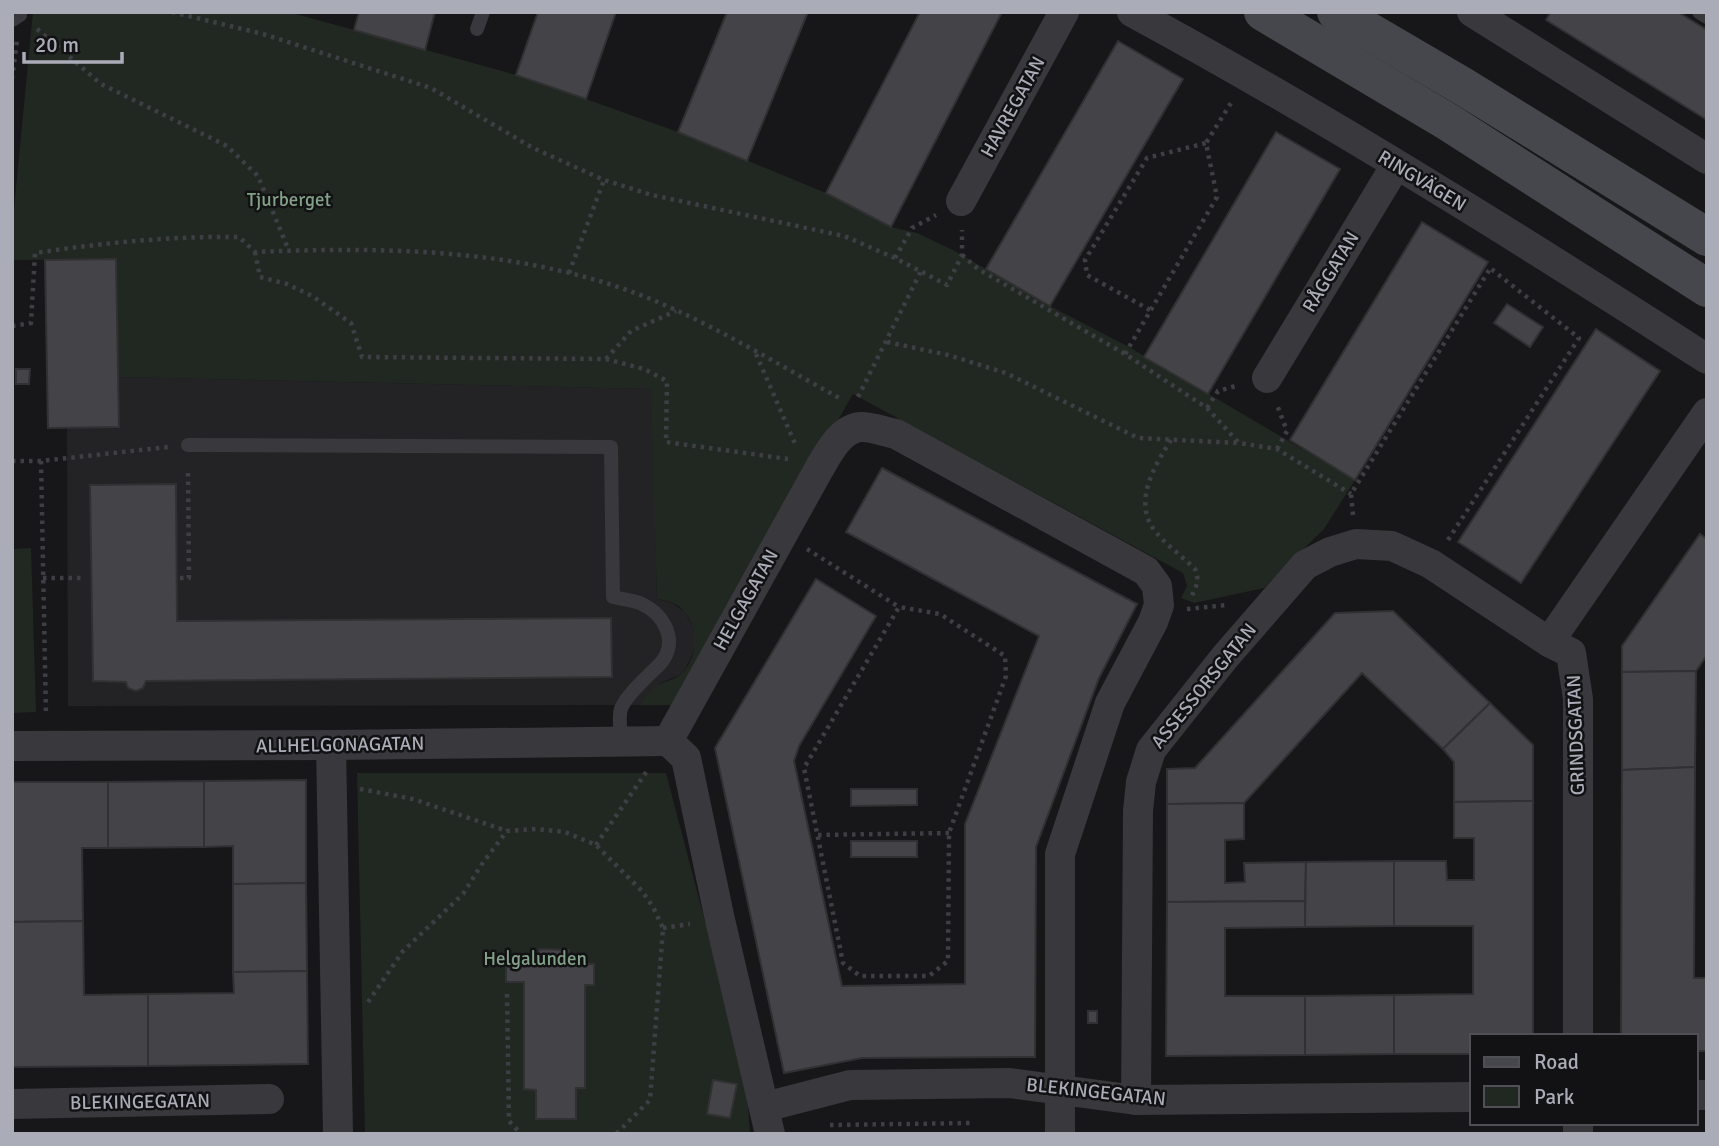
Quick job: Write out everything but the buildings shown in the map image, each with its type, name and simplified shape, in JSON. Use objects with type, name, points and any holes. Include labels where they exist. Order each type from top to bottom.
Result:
[{"type":"main road","points":[[1263,12],[1448,122],[1707,288]]},
{"type":"main road","points":[[1336,12],[1464,87],[1707,237]]},
{"type":"street","name":"HAVREGATAN","points":[[961,201],[1064,12]]},
{"type":"street","name":"RINGVÄGEN","points":[[1132,12],[1248,75],[1513,234],[1707,359]]},
{"type":"street","points":[[1488,16],[1707,159]]},
{"type":"street","name":"RÅGGATAN","points":[[1267,378],[1396,165]]},
{"type":"street","points":[[1549,642],[1707,413]]},
{"type":"street","name":"HELGAGATAN","points":[[668,741],[783,534],[811,465],[847,432],[860,426],[896,434],[1146,571],[1157,586],[1159,605],[1153,622],[1110,703],[1060,854],[1060,1090]]},
{"type":"street","name":"ASSESSORSGATAN","points":[[1136,1100],[1138,811],[1141,782],[1151,750],[1233,648],[1305,565],[1330,552],[1356,544],[1392,546],[1431,564],[1549,642]]},
{"type":"street","name":"GRINDSGATAN","points":[[1549,642],[1572,653],[1578,699],[1578,1034]]},
{"type":"street","points":[[668,741],[686,758],[720,920],[768,1120]]},
{"type":"street","name":"ALLHELGONAGATAN","points":[[12,746],[331,746],[668,741]]},
{"type":"street","points":[[331,746],[338,1134]]},
{"type":"street","name":"BLEKINGEGATAN","points":[[768,1120],[850,1085],[1009,1083],[1136,1100],[1470,1097]]},
{"type":"street","points":[[1060,1090],[1060,1134]]},
{"type":"street","name":"BLEKINGEGATAN","points":[[12,1104],[269,1100]]},
{"type":"lane","points":[[477,29],[483,12]]},
{"type":"lane","points":[[1699,12],[1707,17]]},
{"type":"lane","points":[[188,445],[611,447],[613,597],[639,603],[653,612],[664,621],[669,637],[667,651],[661,663],[649,673],[621,708],[621,741]]},
{"type":"path","points":[[172,12],[263,34],[431,88],[533,148],[604,180],[652,195],[844,236],[947,285],[962,255],[978,270],[1125,354],[1207,408],[1239,443]]},
{"type":"path","points":[[12,79],[17,16]]},
{"type":"path","points":[[17,16],[101,84],[227,146],[258,176],[289,251]]},
{"type":"path","points":[[1125,354],[1217,197],[1206,143],[1248,75]]},
{"type":"path","points":[[1150,310],[1087,275],[1086,260],[1147,158],[1206,143]]},
{"type":"path","points":[[569,273],[604,180]]},
{"type":"path","points":[[895,258],[912,228]]},
{"type":"path","points":[[1356,544],[1350,494],[1513,234]]},
{"type":"path","points":[[12,326],[31,323],[35,253],[194,236],[239,237],[255,253],[260,277],[287,284],[312,296],[351,323],[362,357],[606,359],[643,369],[667,381],[666,442],[811,465]]},
{"type":"path","points":[[255,253],[415,252],[503,259],[569,273],[625,289],[677,311],[853,405]]},
{"type":"path","points":[[1431,564],[1579,338],[1490,268]]},
{"type":"path","points":[[873,369],[921,271]]},
{"type":"path","points":[[606,359],[631,331],[677,311]]},
{"type":"path","points":[[887,342],[947,355],[1006,373],[1138,438],[1239,443],[1277,449],[1350,494]]},
{"type":"path","points":[[756,353],[811,465]]},
{"type":"path","points":[[1207,408],[1218,391],[1267,378],[1287,431],[1277,449]]},
{"type":"path","points":[[1171,439],[1149,480],[1146,507],[1154,530],[1195,569],[1198,577],[1196,589],[1183,610],[1237,604]]},
{"type":"path","points":[[12,461],[40,461],[188,445],[189,578],[180,578]]},
{"type":"path","points":[[40,461],[47,747]]},
{"type":"path","points":[[783,534],[899,607],[940,614],[1005,656],[1006,676],[949,833],[948,961],[929,976],[860,976],[843,963],[804,768],[899,607]]},
{"type":"path","points":[[43,578],[85,578]]},
{"type":"path","points":[[596,845],[668,741]]},
{"type":"path","points":[[332,783],[413,799],[508,831],[537,829],[565,832],[596,845],[642,891],[663,928],[650,1100],[616,1134]]},
{"type":"path","points":[[337,1046],[403,951],[463,894],[508,831]]},
{"type":"path","points":[[818,835],[949,833]]},
{"type":"path","points":[[507,994],[509,1121],[521,1134]]},
{"type":"path","points":[[827,1125],[973,1124]]},
{"type":"shaded area","points":[[116,259],[119,377],[652,389],[657,599],[672,603],[685,612],[693,627],[696,644],[682,674],[660,683],[639,705],[68,706],[67,428],[48,428],[45,260]]},
{"type":"green space","name":"Tjurberget","points":[[33,12],[289,12],[516,75],[586,99],[678,132],[826,193],[891,227],[917,233],[953,250],[1050,306],[1129,347],[1355,480],[1324,529],[1264,588],[1194,603],[1181,598],[1187,586],[1183,573],[853,394],[675,705],[639,705],[655,687],[682,673],[692,656],[694,646],[692,626],[682,609],[673,603],[657,599],[651,389],[118,377],[116,259],[12,260],[12,229]]},
{"type":"green space","points":[[31,548],[36,712],[12,713],[12,549]]},
{"type":"green space","name":"Helgalunden","points":[[357,773],[666,773],[746,1078],[750,1134],[365,1134]]}]
